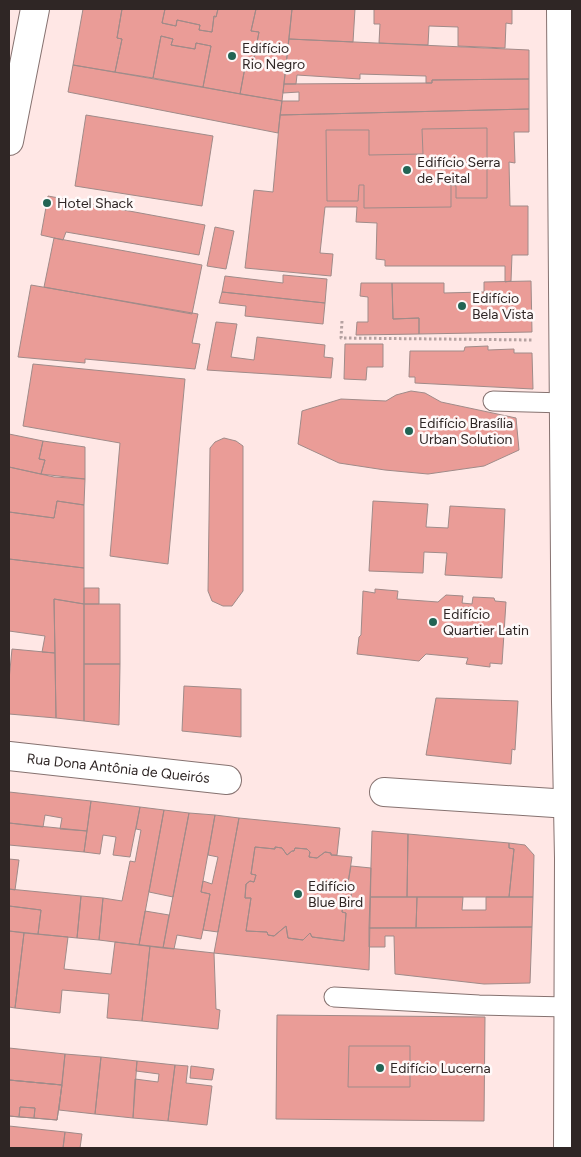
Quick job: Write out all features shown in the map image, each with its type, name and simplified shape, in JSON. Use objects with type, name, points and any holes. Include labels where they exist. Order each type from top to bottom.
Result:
[{"type":"street","points":[[9,141],[35,9]]},
{"type":"street","points":[[561,9],[566,352],[566,702],[571,975],[568,1148]]},
{"type":"street","name":"Rua Dona Antônia de Queirós","points":[[9,756],[227,780]]},
{"type":"street","points":[[384,792],[569,804]]},
{"type":"lane","points":[[493,401],[565,403]]},
{"type":"lane","points":[[334,997],[569,1007]]},
{"type":"path","points":[[342,322],[341,338],[566,352]]},
{"type":"building","points":[[83,9],[122,9],[117,38],[122,39],[115,72],[73,65]]},
{"type":"building","name":"Edifício Rio Negro","points":[[122,9],[165,9],[162,23],[176,26],[177,20],[200,25],[199,30],[212,32],[214,16],[216,17],[218,9],[256,9],[251,31],[259,32],[253,63],[246,62],[240,94],[203,87],[211,46],[196,43],[195,49],[171,45],[173,39],[161,36],[153,78],[115,72],[122,39],[117,38]]},
{"type":"building","points":[[165,9],[218,9],[216,17],[214,16],[212,32],[199,30],[200,25],[177,20],[176,26],[162,23]]},
{"type":"building","points":[[256,9],[292,9],[282,101],[240,94],[246,62],[253,63],[259,32],[251,31]]},
{"type":"building","points":[[292,9],[355,9],[353,42],[289,39]]},
{"type":"building","points":[[374,9],[512,9],[512,24],[506,23],[505,48],[458,46],[458,27],[429,26],[428,45],[379,43],[380,24],[374,24]]},
{"type":"building","points":[[161,36],[173,39],[171,45],[195,49],[196,43],[211,46],[203,87],[153,78]]},
{"type":"building","points":[[289,39],[529,50],[529,79],[432,80],[432,83],[426,83],[426,76],[360,74],[360,79],[297,75],[296,84],[284,84]]},
{"type":"building","points":[[73,65],[282,101],[278,133],[68,92]]},
{"type":"building","points":[[529,79],[529,109],[280,115],[282,101],[299,101],[299,92],[283,93],[284,84],[432,83],[432,80]]},
{"type":"building","points":[[529,109],[529,132],[514,132],[515,163],[509,162],[510,206],[528,206],[528,255],[512,255],[511,281],[505,282],[505,266],[385,266],[385,260],[376,259],[377,223],[356,222],[357,207],[325,207],[320,253],[333,254],[331,276],[245,268],[254,190],[273,192],[280,115]]},
{"type":"building","points":[[86,115],[213,136],[202,206],[75,186]]},
{"type":"building","name":"Edifício Serra de Feital","points":[[487,128],[487,198],[456,198],[456,186],[451,185],[451,207],[364,208],[364,185],[359,185],[358,201],[327,201],[326,130],[369,130],[369,155],[423,154],[422,129]]},
{"type":"building","points":[[48,196],[205,225],[199,255],[66,232],[63,240],[41,235]]},
{"type":"building","points":[[215,227],[234,231],[226,269],[207,266]]},
{"type":"building","points":[[54,238],[202,265],[192,314],[44,287]]},
{"type":"building","points":[[283,275],[327,279],[325,303],[222,292],[225,276],[283,283]]},
{"type":"building","name":"Edifício Bela Vista","points":[[531,281],[532,332],[419,334],[419,318],[393,319],[392,283],[444,283],[444,293],[484,292],[484,282]]},
{"type":"building","points":[[361,283],[392,283],[393,319],[419,318],[419,334],[356,335],[357,322],[368,322],[368,297],[360,296]]},
{"type":"building","points":[[31,285],[198,314],[192,343],[200,344],[195,369],[85,359],[85,363],[18,357]]},
{"type":"building","points":[[222,292],[325,303],[323,324],[245,316],[246,306],[219,303]]},
{"type":"building","points":[[216,322],[237,324],[231,357],[254,360],[257,337],[325,345],[324,357],[333,358],[331,378],[207,370]]},
{"type":"building","points":[[345,344],[383,344],[383,367],[367,367],[366,380],[344,379]]},
{"type":"building","points":[[488,346],[488,350],[514,349],[514,353],[532,353],[533,389],[415,383],[415,377],[409,377],[410,351],[464,351],[465,347]]},
{"type":"building","points":[[33,364],[185,379],[168,564],[110,556],[120,443],[23,426]]},
{"type":"building","name":"Edifício Brasília Urban Solution","points":[[411,391],[425,393],[441,402],[516,418],[519,450],[484,466],[428,474],[339,463],[298,444],[302,411],[341,399],[386,401],[396,395]]},
{"type":"building","points":[[9,434],[43,441],[39,459],[45,460],[41,474],[9,467]]},
{"type":"building","points":[[224,438],[236,441],[243,446],[243,591],[232,606],[223,606],[212,601],[208,591],[210,448],[215,442]]},
{"type":"building","points":[[43,441],[85,447],[85,479],[41,474],[45,460],[39,459]]},
{"type":"building","points":[[9,467],[54,477],[85,479],[84,505],[57,501],[54,518],[9,512]]},
{"type":"building","points":[[57,501],[84,505],[84,568],[9,559],[9,512],[54,518]]},
{"type":"building","points":[[373,501],[428,504],[426,527],[448,528],[450,506],[505,509],[502,578],[445,575],[447,553],[424,552],[423,573],[369,571]]},
{"type":"building","points":[[9,559],[84,568],[84,604],[54,599],[55,653],[42,652],[45,636],[9,631]]},
{"type":"building","points":[[84,588],[99,588],[99,604],[84,604]]},
{"type":"building","name":"Edifício Quartier Latin","points":[[375,589],[398,591],[397,599],[438,602],[446,595],[463,596],[462,603],[472,604],[473,597],[494,598],[495,601],[506,602],[502,664],[490,663],[490,667],[466,664],[468,658],[426,654],[419,661],[357,654],[359,637],[361,635],[363,591],[375,593]]},
{"type":"building","points":[[54,599],[84,604],[84,721],[56,718]]},
{"type":"building","points":[[84,604],[120,604],[120,664],[84,664]]},
{"type":"building","points":[[12,649],[55,653],[56,718],[9,714],[9,680]]},
{"type":"building","points":[[84,664],[120,664],[119,725],[84,721]]},
{"type":"building","points":[[184,686],[241,689],[241,737],[182,731]]},
{"type":"building","points":[[436,698],[518,701],[515,750],[512,749],[511,764],[426,755]]},
{"type":"building","points":[[9,792],[91,801],[87,831],[60,829],[62,818],[45,815],[43,827],[9,823]]},
{"type":"building","points":[[91,801],[140,807],[130,857],[113,855],[116,837],[103,835],[100,854],[84,852]]},
{"type":"building","points":[[140,807],[164,810],[139,945],[99,940],[103,898],[122,901],[130,861],[135,862],[141,830],[136,829]]},
{"type":"building","points":[[164,810],[189,813],[173,897],[149,892]]},
{"type":"building","points":[[189,813],[215,815],[201,892],[210,894],[201,939],[177,935],[174,949],[163,948]]},
{"type":"building","points":[[215,815],[239,818],[218,932],[203,930],[210,894],[201,892],[203,881],[212,884],[218,857],[208,855]]},
{"type":"building","points":[[239,818],[340,828],[337,855],[325,852],[317,858],[309,857],[310,852],[307,849],[295,848],[294,851],[287,855],[282,848],[255,847],[251,874],[256,875],[254,882],[250,881],[246,884],[245,898],[251,898],[246,931],[267,932],[268,935],[274,936],[286,926],[288,938],[303,940],[310,933],[312,937],[344,941],[346,913],[342,912],[343,905],[348,906],[350,902],[352,891],[347,889],[351,866],[371,868],[369,970],[214,953]]},
{"type":"building","points":[[9,823],[87,831],[84,852],[9,845]]},
{"type":"building","points":[[372,831],[408,834],[407,897],[370,897]]},
{"type":"building","points":[[408,834],[509,843],[509,848],[514,849],[509,897],[407,897]]},
{"type":"building","points":[[509,843],[525,845],[534,855],[533,897],[509,897],[514,849],[509,848]]},
{"type":"building","name":"Edifício Blue Bird","points":[[255,847],[282,848],[287,855],[294,851],[295,848],[307,849],[310,852],[309,857],[317,858],[325,852],[331,853],[331,855],[352,857],[347,889],[352,891],[350,902],[348,906],[343,905],[342,912],[346,913],[344,941],[312,937],[310,933],[303,940],[288,938],[286,926],[274,936],[268,935],[267,932],[246,931],[251,898],[245,898],[246,884],[250,881],[254,882],[256,875],[251,874]]},
{"type":"building","points":[[9,859],[19,860],[15,890],[9,889]]},
{"type":"building","points":[[9,889],[81,896],[77,938],[38,934],[41,910],[9,906]]},
{"type":"building","points":[[81,896],[103,898],[99,940],[77,938]]},
{"type":"building","points":[[370,897],[417,897],[416,928],[369,928]]},
{"type":"building","points":[[417,897],[463,897],[462,910],[486,910],[486,897],[533,897],[532,927],[416,928]]},
{"type":"building","points":[[9,906],[41,910],[38,934],[9,931]]},
{"type":"building","points":[[145,911],[169,915],[163,948],[139,945]]},
{"type":"building","points":[[532,927],[530,983],[484,984],[395,974],[394,936],[385,936],[385,947],[369,947],[369,928]]},
{"type":"building","points":[[9,931],[24,933],[15,1008],[9,1007]]},
{"type":"building","points":[[24,933],[68,937],[64,969],[111,974],[115,942],[150,946],[142,1021],[107,1018],[109,994],[62,990],[60,1013],[15,1008]]},
{"type":"building","points":[[150,946],[214,953],[216,1009],[220,1010],[218,1029],[142,1021]]},
{"type":"building","name":"Edifício Lucerna","points":[[277,1015],[485,1017],[484,1121],[276,1119]]},
{"type":"building","points":[[349,1046],[410,1046],[410,1087],[348,1087]]},
{"type":"building","points":[[9,1048],[65,1054],[62,1085],[9,1080]]},
{"type":"building","points":[[65,1054],[101,1057],[95,1114],[59,1110]]},
{"type":"building","points":[[101,1057],[137,1061],[133,1118],[95,1114]]},
{"type":"building","points":[[137,1061],[175,1065],[168,1121],[133,1118],[135,1079],[158,1082],[159,1074],[136,1071]]},
{"type":"building","points":[[175,1065],[188,1066],[186,1083],[212,1086],[207,1125],[168,1121]]},
{"type":"building","points":[[191,1066],[214,1069],[212,1080],[190,1078]]},
{"type":"building","points":[[9,1080],[62,1085],[57,1120],[34,1118],[35,1108],[20,1107],[19,1117],[9,1116]]},
{"type":"building","points":[[9,1080],[62,1085],[57,1120],[9,1116]]},
{"type":"building","points":[[20,1107],[35,1108],[34,1118],[19,1117]]},
{"type":"building","points":[[9,1126],[65,1132],[63,1148],[9,1148]]},
{"type":"building","points":[[65,1132],[82,1134],[80,1148],[63,1148]]},
{"type":"place","name":"Edifício Rio Negro","points":[[232,56]]},
{"type":"place","name":"Edifício Serra de Feital","points":[[407,170]]},
{"type":"place","name":"Hotel Shack","points":[[47,203]]},
{"type":"place","name":"Edifício Bela Vista","points":[[462,306]]},
{"type":"place","name":"Edifício Brasília Urban Solution","points":[[409,431]]},
{"type":"place","name":"Edifício Quartier Latin","points":[[433,622]]},
{"type":"place","name":"Edifício Blue Bird","points":[[298,894]]},
{"type":"place","name":"Edifício Lucerna","points":[[380,1068]]}]
